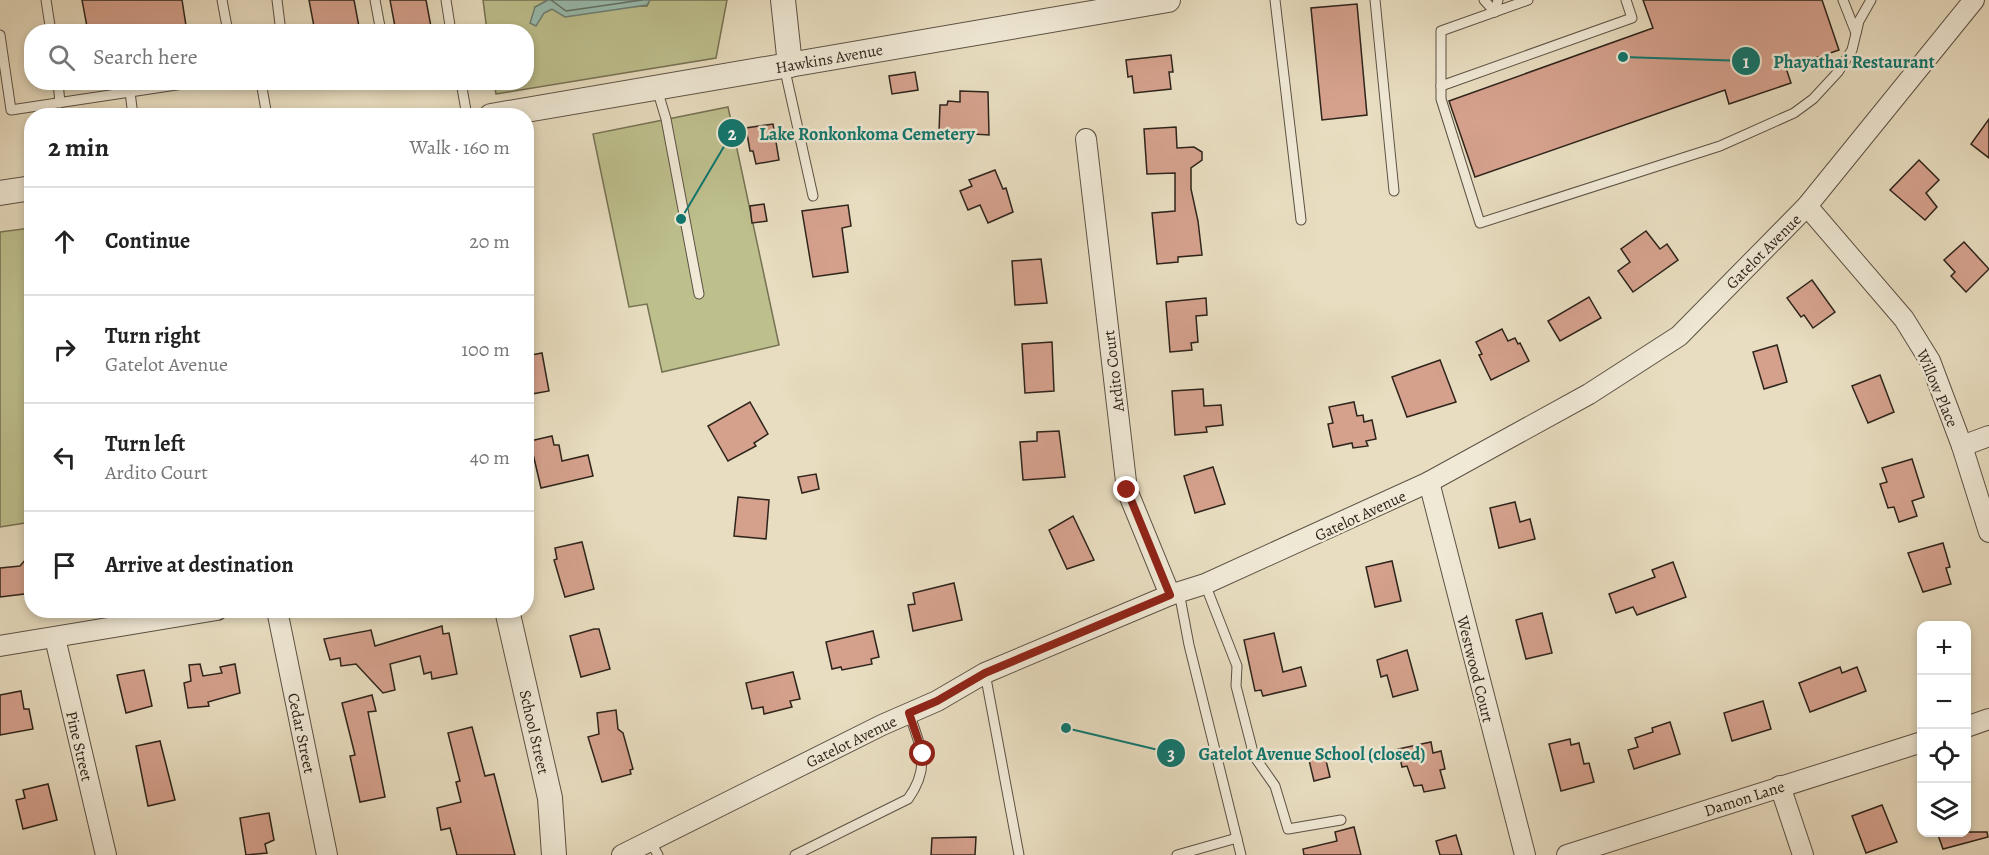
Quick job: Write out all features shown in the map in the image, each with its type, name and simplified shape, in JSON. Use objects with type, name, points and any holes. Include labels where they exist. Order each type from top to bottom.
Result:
[{"type":"street","points":[[783,0],[787,65]]},
{"type":"street","name":"Hawkins Avenue","points":[[534,109],[657,89],[1124,3],[1168,0]]},
{"type":"street","name":"Gatelot Avenue","points":[[622,855],[654,848],[909,713],[937,701],[985,673],[1174,594],[1205,584],[1429,482],[1589,394],[1679,336],[1808,206],[1974,0]]},
{"type":"street","name":"Ardito Court","points":[[1086,139],[1127,490],[1174,594]]},
{"type":"street","points":[[0,193],[24,189]]},
{"type":"street","name":"Willow Place","points":[[1808,206],[1904,319],[1930,361],[1962,446],[1989,532]]},
{"type":"street","points":[[1962,446],[1989,436]]},
{"type":"street","name":"Westwood Court","points":[[1429,482],[1525,855]]},
{"type":"street","points":[[0,646],[171,618]]},
{"type":"street","name":"Cedar Street","points":[[279,618],[327,855]]},
{"type":"street","name":"School Street","points":[[509,618],[550,798],[554,855]]},
{"type":"street","name":"Pine Street","points":[[55,638],[106,855]]},
{"type":"street","points":[[1971,725],[1989,719]]},
{"type":"street","name":"Damon Lane","points":[[1567,855],[1917,744]]},
{"type":"street","points":[[1780,786],[1803,855]]},
{"type":"lane","points":[[46,0],[50,24]]},
{"type":"lane","points":[[222,0],[226,24]]},
{"type":"lane","points":[[277,0],[280,24]]},
{"type":"lane","points":[[375,0],[380,24]]},
{"type":"lane","points":[[446,0],[450,24]]},
{"type":"lane","points":[[1275,0],[1301,220]]},
{"type":"lane","points":[[1375,0],[1394,191]]},
{"type":"lane","points":[[1484,0],[1495,12]]},
{"type":"lane","points":[[1495,12],[1498,0]]},
{"type":"lane","points":[[1528,0],[1441,31],[1441,99],[1480,223],[1720,146],[1794,113],[1813,99],[1838,72],[1852,50],[1859,21],[1871,0]]},
{"type":"lane","points":[[1442,86],[1632,18],[1626,0]]},
{"type":"lane","points":[[1843,0],[1856,33]]},
{"type":"lane","points":[[0,35],[11,110]]},
{"type":"lane","points":[[787,65],[813,196]]},
{"type":"lane","points":[[657,89],[666,119],[699,294]]},
{"type":"lane","points":[[59,90],[60,103]]},
{"type":"lane","points":[[25,108],[143,90]]},
{"type":"lane","points":[[262,90],[266,108]]},
{"type":"lane","points":[[462,90],[466,108]]},
{"type":"lane","points":[[130,92],[132,108]]},
{"type":"lane","points":[[0,112],[24,108]]},
{"type":"lane","points":[[1205,584],[1237,666],[1236,686],[1254,756],[1275,786],[1288,829],[1341,820]]},
{"type":"lane","points":[[1174,594],[1189,645],[1241,855]]},
{"type":"lane","points":[[985,673],[1019,855]]},
{"type":"lane","points":[[795,855],[909,799],[920,783],[923,754],[909,713]]},
{"type":"lane","points":[[1177,855],[1237,838]]},
{"type":"green space","points":[[483,0],[548,0],[535,7],[544,13],[552,9],[647,6],[650,0],[727,0],[716,58],[534,88],[534,24],[486,24]]},
{"type":"green space","points":[[495,90],[520,90],[496,94]]},
{"type":"green space","points":[[728,107],[779,345],[662,372],[647,304],[629,307],[593,134]]},
{"type":"green space","points":[[24,229],[24,523],[0,527],[0,232]]},
{"type":"water","points":[[548,0],[650,0],[647,5],[565,17],[552,9],[544,13],[536,26],[530,23],[535,7]]},
{"type":"building","points":[[82,0],[182,0],[186,24],[86,24]]},
{"type":"building","points":[[309,0],[354,0],[358,24],[314,24]]},
{"type":"building","points":[[390,0],[426,0],[430,24],[394,24]]},
{"type":"building","points":[[1643,0],[1822,0],[1839,50],[1786,68],[1791,83],[1729,104],[1725,90],[1475,177],[1449,101],[1653,28]]},
{"type":"building","points":[[1357,4],[1367,115],[1322,120],[1311,8]]},
{"type":"building","points":[[1171,55],[1173,72],[1169,72],[1171,89],[1134,93],[1132,76],[1128,77],[1126,60]]},
{"type":"building","points":[[915,72],[918,90],[892,94],[889,76]]},
{"type":"building","points":[[960,91],[988,92],[989,135],[939,132],[940,105],[947,105],[948,101],[960,102]]},
{"type":"building","points":[[1989,119],[1989,158],[1971,144]]},
{"type":"building","points":[[773,124],[779,160],[756,164],[753,151],[750,151],[746,128]]},
{"type":"building","points":[[1176,127],[1177,148],[1194,147],[1202,152],[1202,160],[1191,168],[1191,189],[1202,255],[1178,257],[1178,262],[1157,264],[1152,213],[1175,211],[1175,173],[1147,174],[1144,129]]},
{"type":"building","points":[[1919,160],[1939,180],[1926,193],[1937,207],[1925,220],[1890,190]]},
{"type":"building","points":[[995,170],[1003,189],[1006,188],[1013,212],[988,223],[980,205],[968,210],[960,191],[972,186],[969,180]]},
{"type":"building","points":[[764,204],[767,221],[752,223],[750,206]]},
{"type":"building","points":[[848,205],[851,226],[842,228],[848,272],[813,277],[802,211]]},
{"type":"building","points":[[1646,231],[1660,249],[1667,244],[1678,260],[1633,292],[1618,271],[1630,262],[1621,249]]},
{"type":"building","points":[[1964,242],[1989,269],[1966,292],[1951,276],[1955,272],[1944,260]]},
{"type":"building","points":[[1041,259],[1047,303],[1015,305],[1012,261]]},
{"type":"building","points":[[1812,280],[1835,312],[1813,328],[1804,315],[1801,317],[1787,298]]},
{"type":"building","points":[[1589,297],[1601,318],[1560,341],[1548,321]]},
{"type":"building","points":[[1206,298],[1207,315],[1196,316],[1198,342],[1191,343],[1192,350],[1170,352],[1166,302]]},
{"type":"building","points":[[1502,329],[1508,341],[1515,338],[1518,344],[1520,343],[1529,361],[1491,380],[1479,355],[1482,354],[1476,342]]},
{"type":"building","points":[[1052,342],[1054,391],[1025,393],[1022,344]]},
{"type":"building","points":[[1777,345],[1787,382],[1764,389],[1753,352]]},
{"type":"building","points":[[542,353],[549,391],[534,394],[534,354]]},
{"type":"building","points":[[1440,360],[1456,402],[1407,417],[1392,377]]},
{"type":"building","points":[[1880,375],[1894,412],[1868,423],[1852,386]]},
{"type":"building","points":[[1203,389],[1204,406],[1221,405],[1223,425],[1206,427],[1207,432],[1175,435],[1172,391]]},
{"type":"building","points":[[750,402],[768,434],[754,443],[756,446],[728,461],[708,426]]},
{"type":"building","points":[[1354,402],[1357,416],[1363,415],[1364,422],[1372,420],[1376,439],[1366,441],[1368,446],[1353,448],[1352,443],[1333,447],[1328,424],[1333,423],[1329,407]]},
{"type":"building","points":[[1059,431],[1065,477],[1023,480],[1020,442],[1037,441],[1037,432]]},
{"type":"building","points":[[552,436],[554,445],[559,445],[562,461],[588,455],[593,476],[541,488],[534,458],[534,440]]},
{"type":"building","points":[[1912,459],[1924,497],[1912,501],[1917,516],[1899,522],[1894,507],[1888,508],[1880,484],[1887,482],[1882,468]]},
{"type":"building","points":[[1213,467],[1225,504],[1195,513],[1184,476]]},
{"type":"building","points":[[816,474],[819,489],[802,493],[798,477]]},
{"type":"building","points":[[738,497],[769,500],[766,539],[734,536]]},
{"type":"building","points":[[1515,502],[1520,522],[1530,519],[1535,539],[1499,548],[1490,508]]},
{"type":"building","points":[[1073,516],[1094,560],[1067,569],[1049,530]]},
{"type":"building","points":[[582,542],[594,589],[565,597],[554,560],[557,559],[555,548]]},
{"type":"building","points":[[1943,543],[1950,567],[1946,568],[1951,584],[1923,592],[1908,553]]},
{"type":"building","points":[[24,561],[24,594],[0,597],[0,568],[20,566]]},
{"type":"building","points":[[1392,561],[1401,601],[1375,607],[1366,567]]},
{"type":"building","points":[[1673,562],[1686,597],[1637,615],[1633,607],[1616,613],[1609,594],[1655,577],[1652,570]]},
{"type":"building","points":[[954,583],[962,620],[913,631],[908,605],[915,604],[913,593]]},
{"type":"building","points":[[1542,613],[1552,653],[1526,659],[1516,620]]},
{"type":"building","points":[[442,626],[443,634],[449,633],[457,674],[432,679],[431,672],[424,674],[420,656],[390,664],[395,690],[383,693],[356,664],[341,666],[340,658],[330,660],[324,639],[371,630],[375,646]]},
{"type":"building","points":[[599,629],[610,669],[581,677],[570,636]]},
{"type":"building","points":[[873,631],[879,657],[871,659],[872,664],[842,670],[841,667],[832,669],[826,642]]},
{"type":"building","points":[[1274,633],[1283,672],[1301,667],[1306,686],[1263,696],[1261,690],[1255,691],[1244,640]]},
{"type":"building","points":[[1407,650],[1418,690],[1393,697],[1387,675],[1381,677],[1377,660]]},
{"type":"building","points":[[200,664],[203,676],[222,673],[220,667],[235,664],[240,693],[208,702],[209,706],[188,708],[184,683],[191,681],[189,665]]},
{"type":"building","points":[[1840,667],[1842,673],[1857,667],[1866,691],[1810,712],[1799,683]]},
{"type":"building","points":[[144,670],[152,706],[126,713],[117,675]]},
{"type":"building","points":[[793,672],[800,699],[790,701],[792,707],[764,714],[763,707],[752,709],[746,683]]},
{"type":"building","points":[[21,691],[24,709],[29,709],[33,729],[0,735],[0,695]]},
{"type":"building","points":[[372,695],[376,711],[368,712],[385,797],[360,802],[350,756],[355,755],[342,703]]},
{"type":"building","points":[[1763,701],[1771,729],[1732,741],[1724,713]]},
{"type":"building","points":[[616,710],[618,729],[623,733],[633,769],[630,770],[631,774],[602,782],[588,737],[599,734],[597,713]]},
{"type":"building","points":[[1670,722],[1680,754],[1634,769],[1628,750],[1638,747],[1635,738],[1653,732],[1652,728]]},
{"type":"building","points":[[472,727],[485,776],[494,774],[515,855],[457,855],[450,828],[441,830],[437,808],[461,802],[456,782],[460,781],[448,733]]},
{"type":"building","points":[[1570,739],[1571,745],[1579,743],[1584,764],[1589,763],[1594,782],[1561,791],[1549,744]]},
{"type":"building","points":[[160,741],[175,800],[148,806],[136,746]]},
{"type":"building","points":[[1431,742],[1433,753],[1441,751],[1445,769],[1440,770],[1445,788],[1424,792],[1422,785],[1414,786],[1407,766],[1402,767],[1398,749]]},
{"type":"building","points":[[1324,752],[1330,777],[1314,781],[1308,756]]},
{"type":"building","points":[[48,784],[57,820],[23,829],[16,800],[25,798],[23,790]]},
{"type":"building","points":[[1882,805],[1897,842],[1866,853],[1852,816]]},
{"type":"building","points":[[269,813],[274,840],[265,844],[267,853],[246,855],[240,818]]},
{"type":"building","points":[[1354,827],[1361,855],[1304,855],[1303,849],[1337,841],[1335,832]]},
{"type":"building","points":[[1971,832],[1987,832],[1988,837],[1943,849],[1939,837],[1971,837]]},
{"type":"building","points":[[1456,835],[1462,855],[1440,855],[1436,841]]},
{"type":"building","points":[[976,837],[975,855],[931,855],[932,838]]},
{"type":"place","name":"Phayathai Restaurant","points":[[1623,57]]},
{"type":"place","name":"Lake Ronkonkoma Cemetery","points":[[681,219]]},
{"type":"place","name":"Gatelot Avenue School (closed)","points":[[1066,728]]},
{"type":"route","points":[[923,754],[909,713],[937,701],[985,673],[1170,595],[1127,490]]}]
